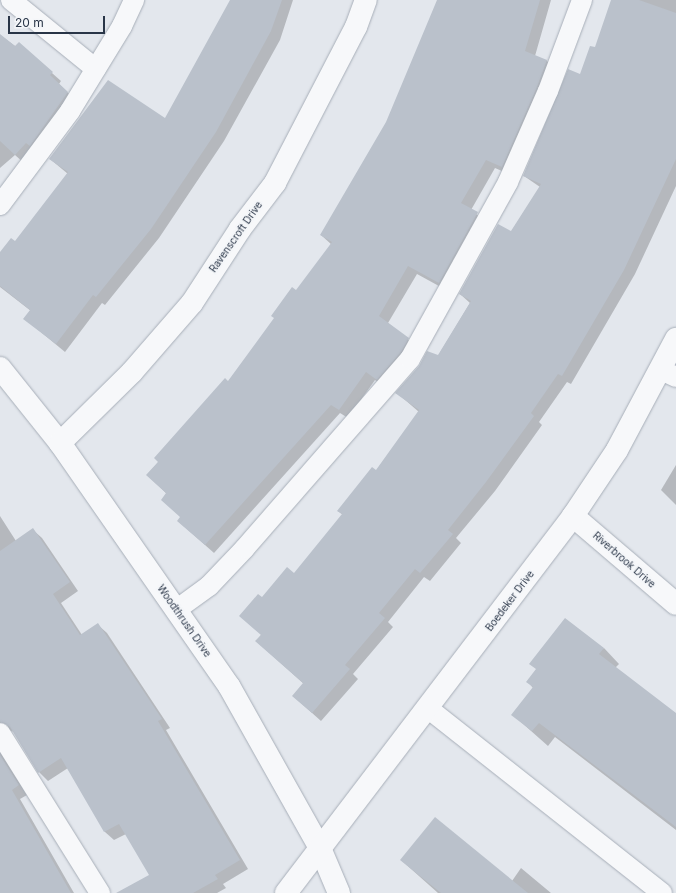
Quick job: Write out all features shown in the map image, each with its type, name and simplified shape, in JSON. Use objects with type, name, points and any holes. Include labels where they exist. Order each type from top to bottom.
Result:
[{"type":"street","name":"Ravenscroft Drive","points":[[60,443],[132,372],[192,303],[240,229],[275,182],[356,27],[366,0]]},
{"type":"street","name":"Boedeker Drive","points":[[286,893],[429,709],[573,516],[669,373],[676,339]]},
{"type":"street","name":"Woodthrush Drive","points":[[0,368],[60,443],[229,686],[320,848],[339,893]]},
{"type":"street","name":"Riverbrook Drive","points":[[573,516],[676,604]]},
{"type":"lane","points":[[11,0],[96,69]]},
{"type":"lane","points":[[0,205],[70,111],[122,26],[134,0]]},
{"type":"lane","points":[[176,610],[209,586],[245,548],[410,359],[508,182],[548,91],[582,0]]},
{"type":"lane","points":[[429,709],[662,893]]},
{"type":"lane","points":[[0,733],[100,893]]},
{"type":"building","points":[[230,0],[282,0],[271,31],[216,132],[151,229],[96,297],[93,295],[56,344],[23,319],[30,310],[0,286],[0,252],[11,238],[15,241],[68,172],[49,159],[108,80],[165,118]]},
{"type":"building","points":[[437,0],[540,0],[525,51],[547,60],[537,87],[502,167],[486,160],[461,203],[478,212],[439,283],[408,266],[379,316],[409,338],[401,352],[377,380],[366,372],[339,410],[331,405],[205,545],[177,521],[180,517],[161,500],[166,493],[146,475],[158,462],[154,458],[225,378],[228,381],[274,318],[271,316],[292,287],[296,290],[332,242],[320,235],[386,122]]},
{"type":"building","points":[[611,0],[639,0],[676,13],[676,159],[624,270],[562,376],[558,374],[531,413],[534,416],[486,482],[448,530],[453,534],[420,573],[415,569],[379,613],[385,618],[345,665],[350,669],[312,713],[292,696],[303,683],[255,641],[261,635],[239,616],[258,594],[262,597],[287,567],[294,573],[342,514],[337,511],[372,467],[376,470],[419,410],[395,393],[419,366],[427,351],[438,355],[471,301],[459,294],[498,224],[511,231],[541,184],[523,176],[568,69],[580,74],[590,46],[595,47]]},
{"type":"building","points":[[0,34],[15,46],[19,42],[53,72],[50,75],[68,92],[30,146],[26,143],[15,155],[0,141]]},
{"type":"building","points":[[33,528],[70,582],[53,594],[80,635],[98,623],[162,719],[158,721],[240,860],[215,875],[218,879],[193,893],[116,893],[149,875],[119,824],[104,832],[61,758],[38,773],[10,727],[0,722],[0,551]]},
{"type":"building","points":[[565,618],[604,648],[599,654],[676,713],[676,827],[539,723],[532,731],[511,715],[533,687],[526,682],[536,669],[529,664]]},
{"type":"building","points":[[0,755],[19,785],[12,790],[71,893],[0,893]]},
{"type":"building","points":[[435,817],[528,893],[441,893],[400,860]]}]
